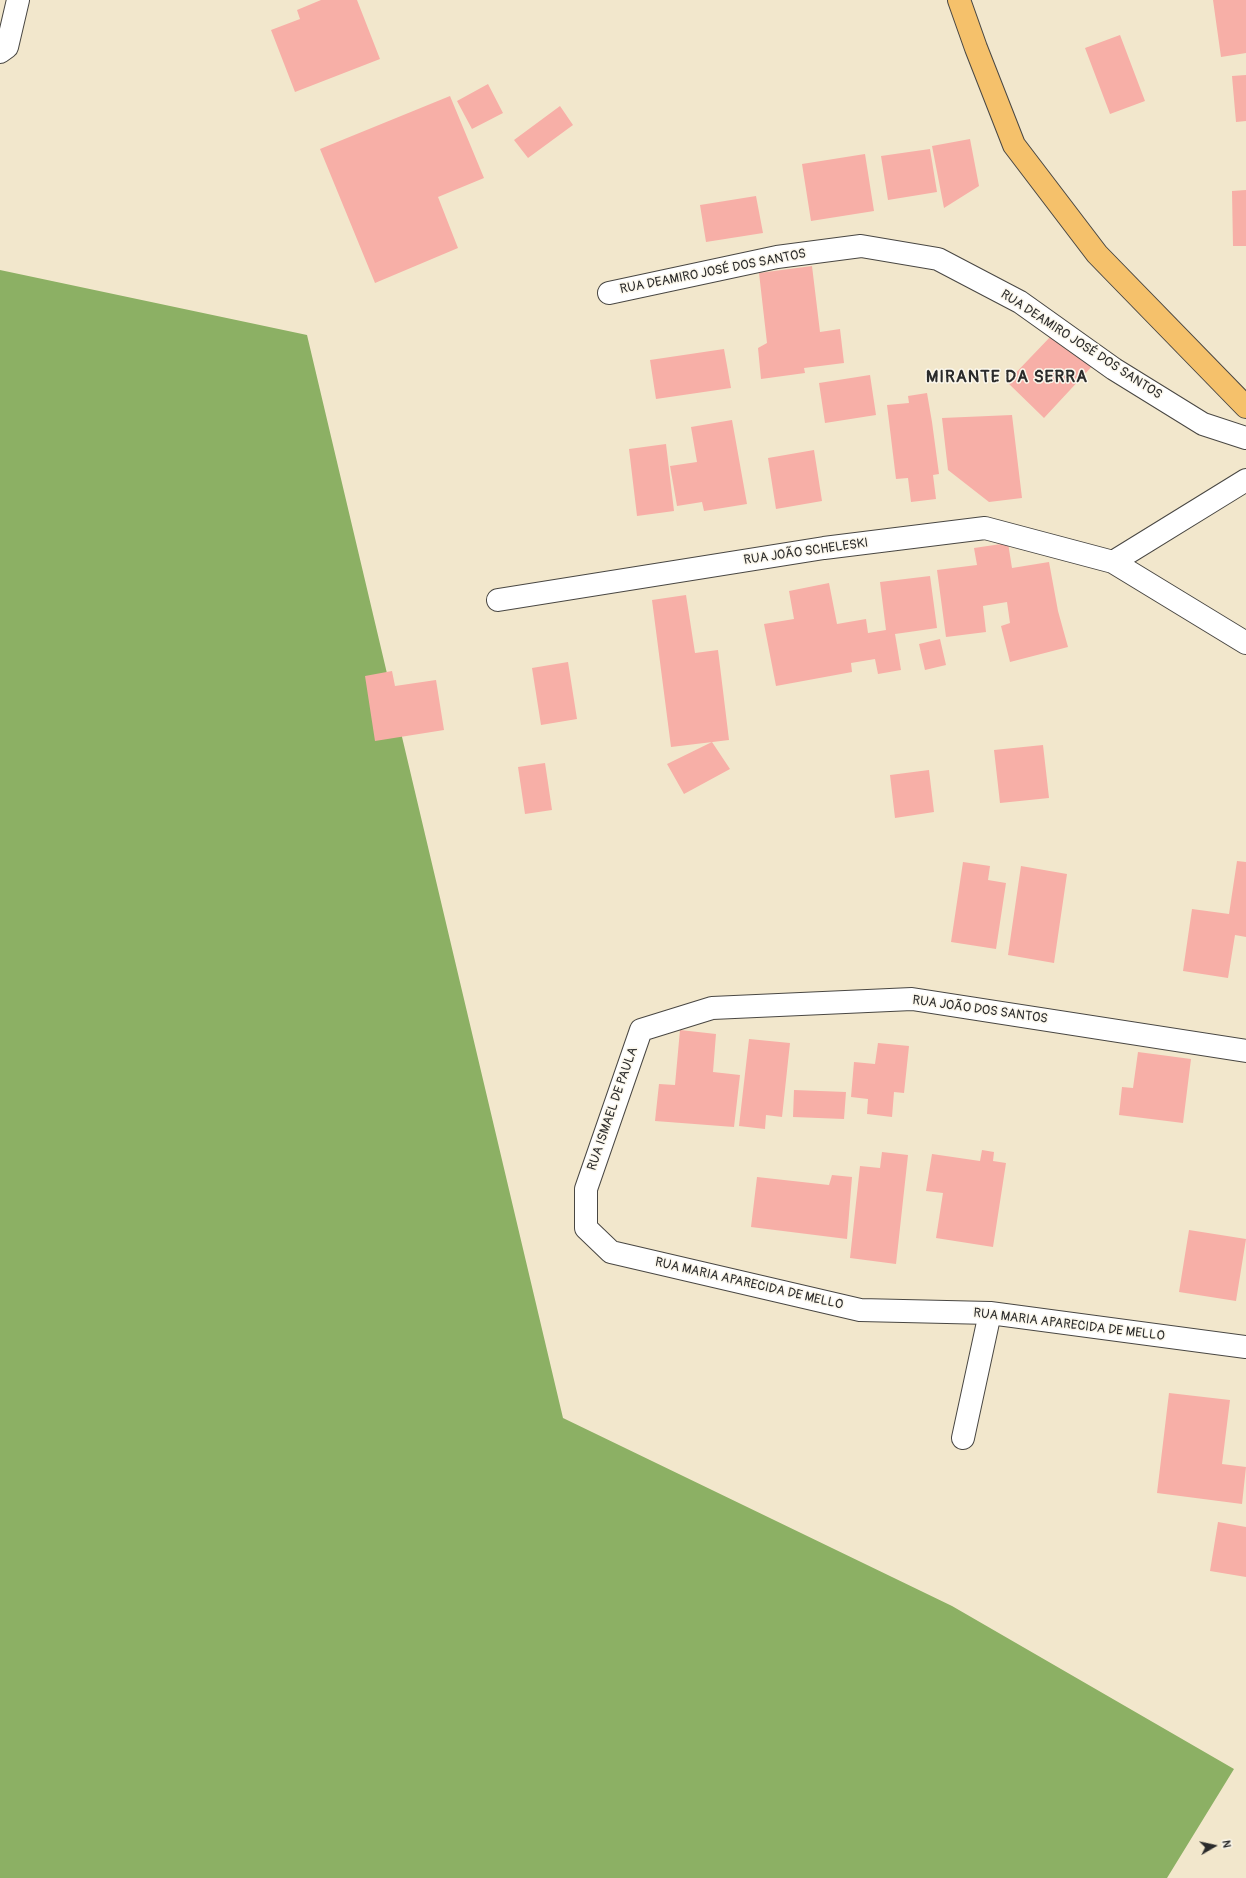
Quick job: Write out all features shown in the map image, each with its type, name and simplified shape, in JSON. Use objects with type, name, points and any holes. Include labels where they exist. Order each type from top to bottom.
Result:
[{"type":"main road","points":[[959,0],[1014,145],[1097,254],[1246,407]]},
{"type":"street","points":[[0,52],[7,47],[18,0]]},
{"type":"street","name":"RUA DEAMIRO JOSÉ DOS SANTOS","points":[[609,293],[777,257],[861,246],[938,258],[1020,302],[1114,369],[1204,424],[1246,438]]},
{"type":"street","points":[[1112,562],[1246,480]]},
{"type":"street","name":"RUA JOÃO SCHELESKI","points":[[498,600],[824,548],[985,528],[1112,562],[1246,643]]},
{"type":"street","name":"RUA JOÃO DOS SANTOS","points":[[712,1008],[912,999],[1246,1051]]},
{"type":"street","name":"RUA ISMAEL DE PAULA","points":[[611,1252],[586,1228],[586,1189],[641,1030],[712,1008]]},
{"type":"street","name":"RUA MARIA APARECIDA DE MELLO","points":[[611,1252],[860,1310],[990,1313],[1246,1347]]},
{"type":"street","points":[[964,1438],[990,1313]]},
{"type":"green space","points":[[0,270],[307,335],[563,1418],[952,1606],[1234,1769],[1167,1878],[0,1878]]},
{"type":"building","points":[[321,0],[357,0],[380,59],[295,92],[271,30],[300,19],[297,10]]},
{"type":"building","points":[[1213,0],[1246,0],[1246,53],[1221,57]]},
{"type":"building","points":[[1120,35],[1145,101],[1110,114],[1085,48]]},
{"type":"building","points":[[1246,75],[1246,121],[1236,122],[1232,76]]},
{"type":"building","points":[[488,84],[503,113],[472,129],[457,101]]},
{"type":"building","points":[[450,96],[484,178],[438,197],[458,248],[375,283],[320,149]]},
{"type":"building","points":[[560,106],[573,125],[528,158],[514,140]]},
{"type":"building","points":[[970,139],[979,186],[944,208],[932,146]]},
{"type":"building","points":[[930,149],[937,192],[888,200],[881,156]]},
{"type":"building","points":[[865,154],[874,211],[811,221],[802,164]]},
{"type":"building","points":[[1246,190],[1246,246],[1233,246],[1232,191]]},
{"type":"building","points":[[756,196],[763,233],[706,242],[700,205]]},
{"type":"building","points":[[812,266],[820,332],[840,329],[844,363],[804,368],[805,373],[761,379],[758,348],[767,343],[759,273]]},
{"type":"building","points":[[1052,335],[1096,362],[1044,418],[1007,382]]},
{"type":"building","points":[[724,349],[731,388],[656,399],[650,360]]},
{"type":"building","points":[[870,375],[876,415],[825,423],[819,383]]},
{"type":"building","points":[[927,393],[939,474],[933,475],[936,499],[911,502],[908,478],[896,479],[887,405],[909,403],[908,396]]},
{"type":"building","points":[[1012,415],[1022,498],[989,502],[948,470],[942,418]]},
{"type":"building","points":[[732,420],[747,504],[704,511],[702,502],[677,506],[670,466],[697,462],[691,427]]},
{"type":"building","points":[[666,444],[674,511],[637,516],[629,449]]},
{"type":"building","points":[[814,450],[822,501],[776,509],[768,458]]},
{"type":"building","points":[[1008,543],[1012,568],[1049,562],[1058,611],[1068,647],[1010,662],[1001,626],[1010,623],[1007,602],[983,606],[986,632],[946,637],[937,570],[977,565],[974,548]]},
{"type":"building","points":[[930,576],[937,628],[895,634],[901,670],[878,674],[875,659],[851,663],[852,672],[776,686],[764,624],[794,619],[789,591],[829,583],[837,624],[866,619],[868,633],[886,630],[880,582]]},
{"type":"building","points":[[686,595],[695,653],[718,650],[729,740],[671,747],[652,600]]},
{"type":"building","points":[[940,639],[946,665],[925,670],[919,644]]},
{"type":"building","points":[[568,662],[577,719],[541,725],[532,668]]},
{"type":"building","points":[[392,671],[395,686],[436,680],[444,730],[375,741],[365,676]]},
{"type":"building","points":[[712,742],[730,769],[684,794],[667,764]]},
{"type":"building","points":[[1043,745],[1049,798],[1000,803],[994,750]]},
{"type":"building","points":[[545,763],[552,810],[525,814],[518,767]]},
{"type":"building","points":[[929,770],[934,812],[895,818],[890,775]]},
{"type":"building","points":[[1237,861],[1246,862],[1246,937],[1235,935],[1228,978],[1183,971],[1192,909],[1229,914]]},
{"type":"building","points":[[963,862],[990,866],[988,880],[1006,883],[996,949],[951,942]]},
{"type":"building","points":[[1021,866],[1067,874],[1054,963],[1008,955]]},
{"type":"building","points":[[680,1030],[716,1034],[713,1072],[740,1075],[734,1127],[655,1121],[659,1084],[675,1085]]},
{"type":"building","points":[[749,1039],[790,1043],[782,1117],[766,1115],[765,1129],[739,1126]]},
{"type":"building","points":[[878,1043],[909,1046],[904,1093],[894,1092],[892,1117],[867,1114],[868,1099],[851,1097],[854,1062],[875,1064]]},
{"type":"building","points":[[1138,1052],[1191,1059],[1183,1123],[1119,1115],[1122,1087],[1133,1088]]},
{"type":"building","points":[[794,1090],[846,1092],[844,1119],[793,1117]]},
{"type":"building","points":[[982,1150],[994,1152],[993,1161],[1006,1163],[993,1247],[936,1238],[943,1193],[926,1191],[932,1154],[980,1161]]},
{"type":"building","points":[[882,1152],[908,1155],[896,1264],[850,1258],[860,1166],[880,1168]]},
{"type":"building","points":[[832,1175],[852,1177],[847,1239],[751,1227],[757,1177],[829,1185]]},
{"type":"building","points":[[1189,1230],[1246,1239],[1236,1301],[1179,1292]]},
{"type":"building","points":[[1169,1393],[1230,1400],[1222,1464],[1246,1467],[1242,1504],[1157,1493]]},
{"type":"building","points":[[1218,1522],[1246,1527],[1246,1577],[1210,1571]]},
{"type":"district","name":"MIRANTE DA SERRA","points":[[1007,378]]}]
